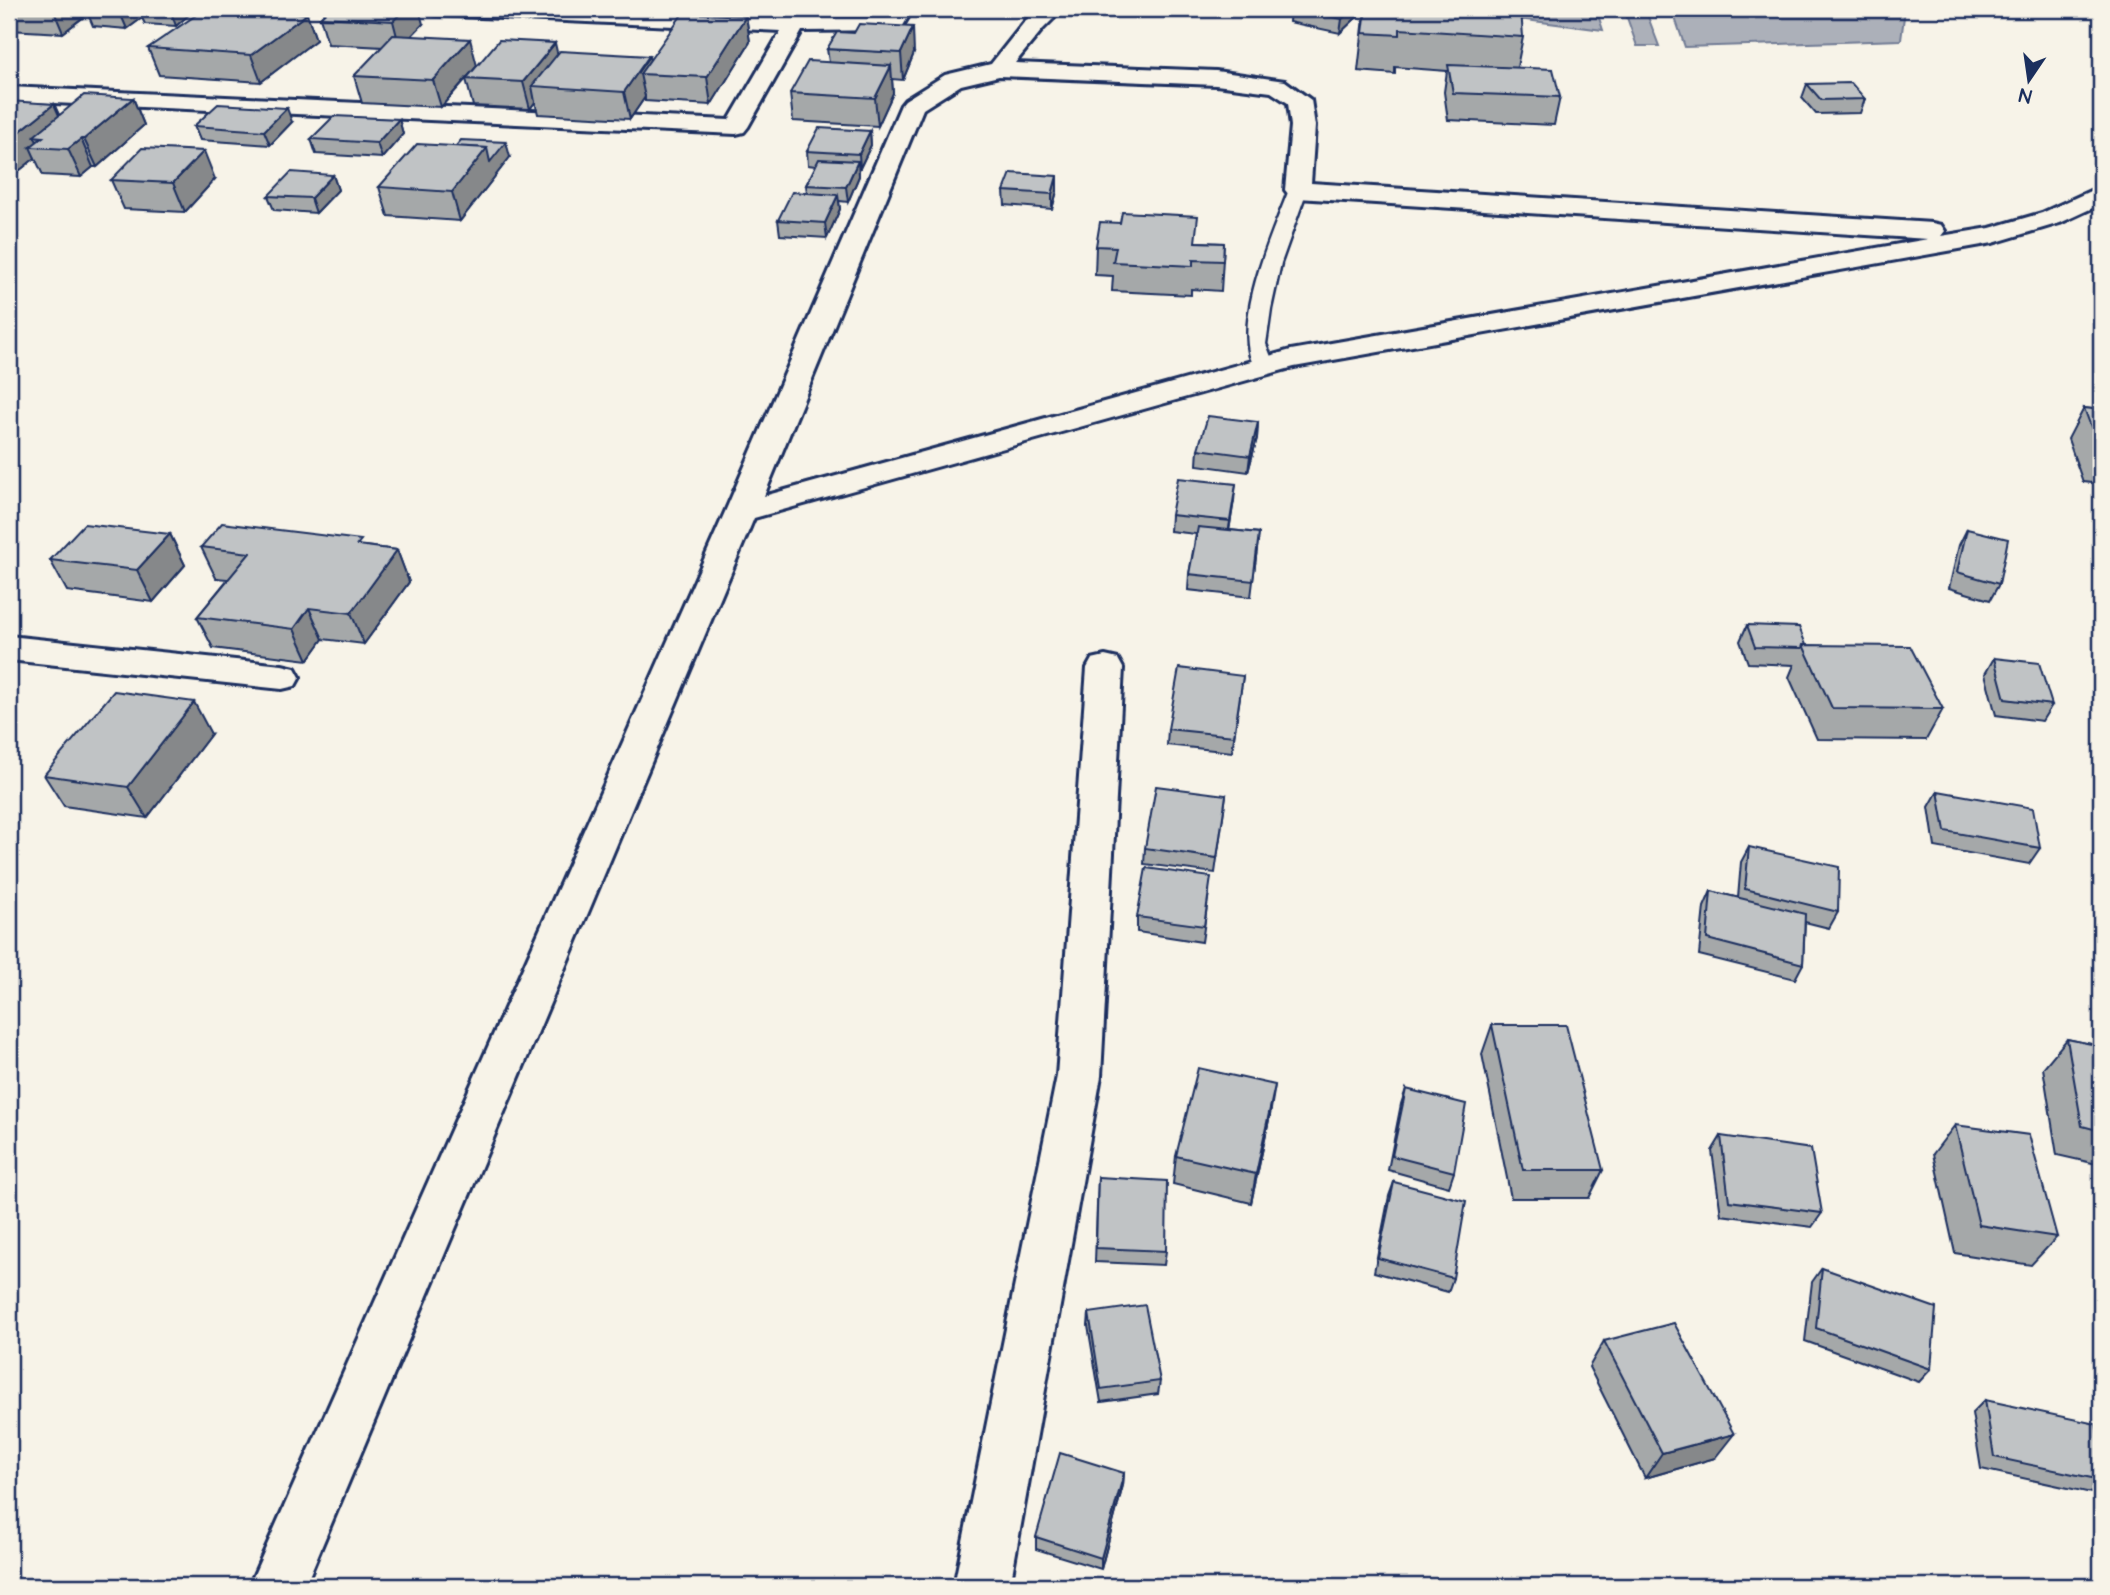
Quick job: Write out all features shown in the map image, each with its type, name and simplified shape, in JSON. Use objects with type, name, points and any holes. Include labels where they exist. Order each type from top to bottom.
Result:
[{"type":"street","points":[[437,9],[795,25],[893,24],[902,9]]},
{"type":"street","points":[[999,69],[1034,25],[1052,9]]},
{"type":"street","points":[[9,94],[736,127],[795,25]]},
{"type":"street","points":[[277,1586],[741,512],[913,105],[953,80],[999,69],[1216,78],[1277,86],[1299,100],[1303,126],[1298,190],[1993,235]]},
{"type":"street","points":[[741,512],[1291,359],[1993,235],[2050,218],[2101,194]]},
{"type":"street","points":[[9,648],[282,677]]},
{"type":"street","points":[[982,1586],[1079,1076],[1105,668]]},
{"type":"lane","points":[[1264,367],[1256,344],[1261,309],[1271,263],[1298,190]]},
{"type":"shaded area","points":[[1439,9],[1596,9],[1603,30]]},
{"type":"shaded area","points":[[1624,9],[1645,9],[1659,46],[1637,46]]},
{"type":"shaded area","points":[[1672,9],[1905,9],[1901,40],[1685,47]]},
{"type":"building","points":[[93,9],[130,9],[121,15],[87,12]]},
{"type":"building","points":[[175,9],[171,12],[139,11]]},
{"type":"building","points":[[205,9],[259,9],[307,14],[251,55],[148,48]]},
{"type":"building","points":[[329,9],[405,9],[393,21],[320,17]]},
{"type":"building","points":[[1292,9],[1353,9],[1342,19]]},
{"type":"building","points":[[1366,9],[1521,9],[1523,37],[1400,29],[1400,35],[1363,33]]},
{"type":"building","points":[[683,13],[746,16],[707,77],[640,74]]},
{"type":"building","points":[[859,24],[913,27],[901,53],[827,49],[837,32],[854,33]]},
{"type":"building","points":[[393,35],[470,39],[433,80],[354,76]]},
{"type":"building","points":[[499,40],[555,43],[523,82],[466,79]]},
{"type":"building","points":[[560,51],[649,56],[624,92],[532,86]]},
{"type":"building","points":[[808,61],[891,66],[875,98],[790,93]]},
{"type":"building","points":[[1448,65],[1553,69],[1560,97],[1453,93]]},
{"type":"building","points":[[1851,83],[1865,99],[1821,100],[1807,84]]},
{"type":"building","points":[[84,95],[133,98],[68,149],[30,147],[43,137],[34,136]]},
{"type":"building","points":[[9,101],[54,104],[9,140]]},
{"type":"building","points":[[218,104],[287,108],[264,131],[194,126]]},
{"type":"building","points":[[334,116],[399,119],[377,143],[311,139]]},
{"type":"building","points":[[819,128],[870,131],[859,154],[807,151]]},
{"type":"building","points":[[461,140],[506,142],[490,162],[487,148],[455,147]]},
{"type":"building","points":[[417,144],[487,148],[452,192],[379,187]]},
{"type":"building","points":[[142,148],[204,151],[173,183],[111,180]]},
{"type":"building","points":[[819,159],[858,161],[846,187],[806,185]]},
{"type":"building","points":[[291,172],[333,175],[311,198],[268,196]]},
{"type":"building","points":[[1011,173],[1057,176],[1052,194],[1004,191]]},
{"type":"building","points":[[792,192],[838,195],[825,223],[778,220]]},
{"type":"building","points":[[1122,212],[1198,216],[1195,242],[1224,243],[1223,261],[1193,260],[1193,266],[1113,262],[1116,247],[1096,246],[1100,222],[1120,223]]},
{"type":"building","points":[[2084,408],[2101,410],[2101,451],[2100,451]]},
{"type":"building","points":[[1208,416],[1258,422],[1250,456],[1198,449]]},
{"type":"building","points":[[1178,478],[1236,484],[1230,521],[1171,515]]},
{"type":"building","points":[[222,523],[361,540],[357,545],[397,550],[351,613],[309,608],[294,629],[197,617],[250,553],[201,547]]},
{"type":"building","points":[[84,524],[170,534],[137,570],[50,560]]},
{"type":"building","points":[[1198,527],[1259,533],[1253,581],[1189,574]]},
{"type":"building","points":[[1967,529],[2008,539],[1999,584],[1957,572]]},
{"type":"building","points":[[1747,625],[1799,627],[1806,645],[1802,648],[1755,647]]},
{"type":"building","points":[[1803,645],[1910,646],[1943,709],[1832,708]]},
{"type":"building","points":[[1994,658],[2039,663],[2052,705],[2005,699]]},
{"type":"building","points":[[1179,668],[1243,676],[1234,736],[1168,729]]},
{"type":"building","points":[[114,691],[194,702],[128,787],[44,775]]},
{"type":"building","points":[[1156,786],[1226,795],[1217,858],[1145,848]]},
{"type":"building","points":[[1938,791],[2033,808],[2040,848],[1945,831]]},
{"type":"building","points":[[1749,847],[1839,867],[1838,912],[1745,889]]},
{"type":"building","points":[[1146,868],[1211,877],[1204,926],[1137,917]]},
{"type":"building","points":[[1711,891],[1805,914],[1803,964],[1707,939]]},
{"type":"building","points":[[1492,1025],[1566,1025],[1603,1170],[1523,1170]]},
{"type":"building","points":[[2067,1039],[2101,1046],[2101,1131],[2082,1126]]},
{"type":"building","points":[[1198,1068],[1275,1085],[1256,1174],[1176,1156]]},
{"type":"building","points":[[1406,1089],[1466,1104],[1454,1172],[1392,1156]]},
{"type":"building","points":[[1955,1125],[2029,1135],[2057,1237],[1979,1225]]},
{"type":"building","points":[[1721,1136],[1811,1149],[1822,1213],[1729,1201]]},
{"type":"building","points":[[1098,1177],[1167,1181],[1166,1251],[1096,1248]]},
{"type":"building","points":[[1394,1182],[1466,1201],[1453,1278],[1378,1258]]},
{"type":"building","points":[[1822,1268],[1936,1308],[1931,1369],[1816,1328]]},
{"type":"building","points":[[1145,1305],[1160,1381],[1101,1389],[1089,1313]]},
{"type":"building","points":[[1674,1323],[1734,1434],[1662,1453],[1604,1341]]},
{"type":"building","points":[[1985,1400],[2096,1424],[2101,1454],[2101,1480],[1994,1457]]},
{"type":"building","points":[[1060,1453],[1124,1473],[1101,1558],[1036,1537]]}]
